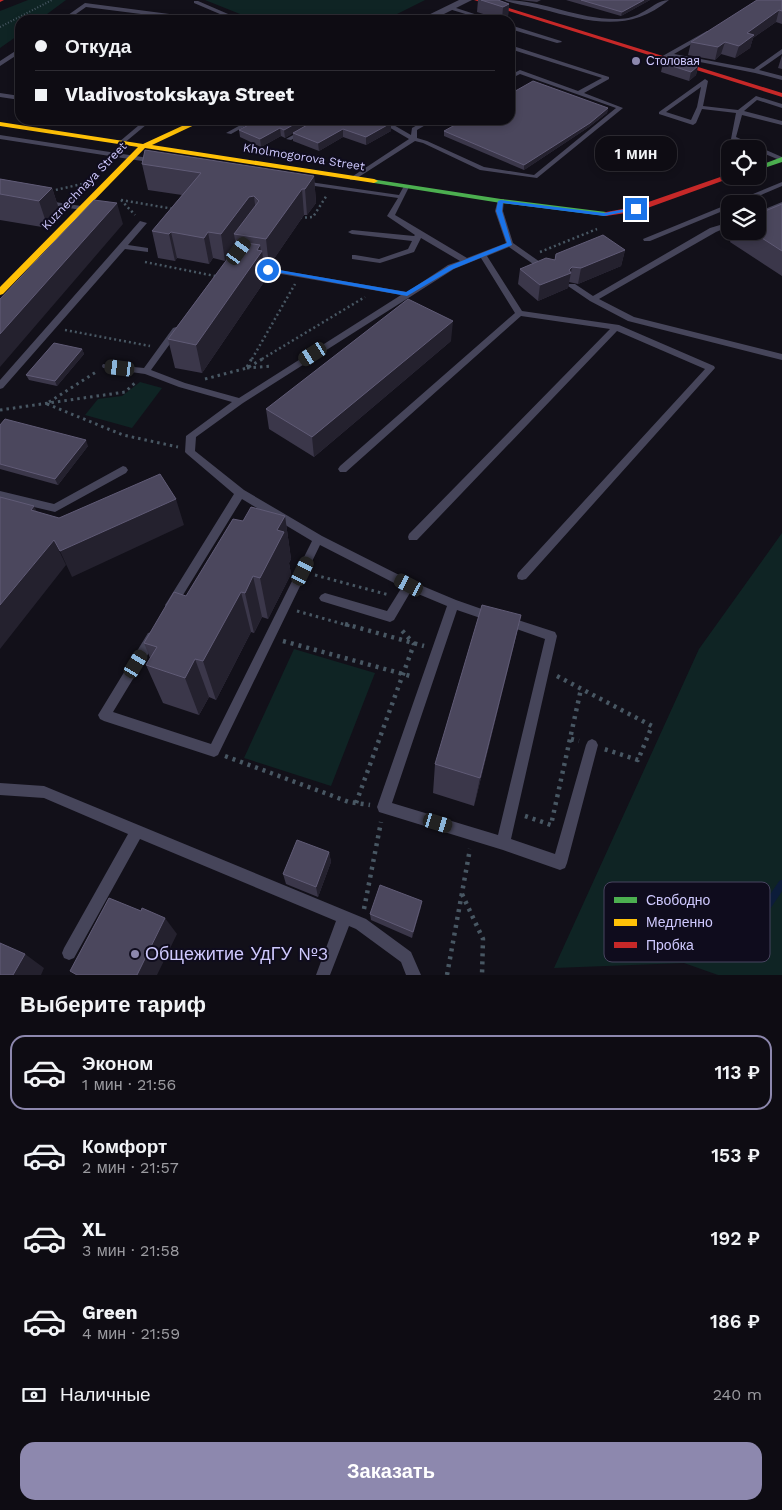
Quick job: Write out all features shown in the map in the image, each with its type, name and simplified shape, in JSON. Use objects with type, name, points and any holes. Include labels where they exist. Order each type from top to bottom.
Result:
[{"type":"street","points":[[435,15],[467,0]]},
{"type":"street","points":[[477,0],[665,56],[782,95]]},
{"type":"street","name":"Kholmogorova Street","points":[[0,124],[352,179],[404,192],[501,201],[604,214],[636,209],[721,180]]},
{"type":"street","name":"Kuznechnaya Street","points":[[0,292],[142,146],[190,125]]},
{"type":"street","points":[[766,165],[782,159]]},
{"type":"lane","points":[[507,0],[567,14],[617,21],[634,18],[666,0]]},
{"type":"lane","points":[[196,2],[227,15]]},
{"type":"lane","points":[[71,15],[85,4],[164,15]]},
{"type":"lane","points":[[451,8],[474,15]]},
{"type":"lane","points":[[665,56],[717,27]]},
{"type":"lane","points":[[515,28],[559,42]]},
{"type":"lane","points":[[515,49],[607,78],[579,93]]},
{"type":"lane","points":[[755,71],[782,51]]},
{"type":"lane","points":[[0,64],[15,54]]},
{"type":"lane","points":[[665,56],[755,71],[782,78]]},
{"type":"lane","points":[[389,125],[414,139],[425,142],[482,169],[535,177],[620,108],[520,72],[515,74]]},
{"type":"lane","points":[[705,81],[700,107],[693,123],[661,113],[705,81]]},
{"type":"lane","points":[[0,95],[15,97]]},
{"type":"lane","points":[[782,106],[756,98],[739,112],[733,138],[782,159]]},
{"type":"lane","points":[[700,107],[739,112],[782,123]]},
{"type":"lane","points":[[121,143],[144,125]]},
{"type":"lane","points":[[229,133],[240,125]]},
{"type":"lane","points":[[289,139],[316,125]]},
{"type":"lane","points":[[414,139],[414,129],[422,125]]},
{"type":"lane","points":[[0,137],[160,162]]},
{"type":"lane","points":[[352,179],[414,139]]},
{"type":"lane","points":[[294,181],[332,187],[404,192],[391,216],[418,236],[466,262]]},
{"type":"lane","points":[[754,195],[782,184]]},
{"type":"lane","points":[[32,200],[81,208]]},
{"type":"lane","points":[[501,201],[499,211],[510,244],[549,271]]},
{"type":"lane","points":[[766,211],[782,204]]},
{"type":"lane","points":[[647,239],[721,209]]},
{"type":"lane","points":[[0,386],[143,223]]},
{"type":"lane","points":[[594,299],[721,227]]},
{"type":"lane","points":[[352,232],[418,236]]},
{"type":"lane","points":[[355,257],[380,260],[411,250],[418,236]]},
{"type":"lane","points":[[503,843],[551,636],[453,604],[409,585],[318,540],[240,493],[190,452],[190,450],[191,436],[240,401],[451,267],[510,244]]},
{"type":"lane","points":[[123,246],[145,250]]},
{"type":"lane","points":[[483,255],[519,313]]},
{"type":"lane","points":[[240,265],[407,294]]},
{"type":"lane","points":[[572,286],[631,319],[782,357]]},
{"type":"lane","points":[[343,469],[519,313],[616,326],[711,368],[522,576]]},
{"type":"lane","points":[[146,371],[184,319]]},
{"type":"lane","points":[[413,537],[616,326]]},
{"type":"lane","points":[[106,366],[146,371],[182,385],[240,401]]},
{"type":"lane","points":[[0,495],[55,508],[123,470]]},
{"type":"lane","points":[[167,612],[240,493]]},
{"type":"lane","points":[[156,630],[104,715],[214,751],[318,540]]},
{"type":"lane","points":[[325,598],[390,617],[409,585]]},
{"type":"lane","points":[[453,604],[384,807],[503,843],[560,863],[592,745]]},
{"type":"lane","points":[[0,789],[44,792],[361,924],[406,957],[414,975]]},
{"type":"lane","points":[[69,953],[137,831]]},
{"type":"lane","points":[[323,975],[345,917]]},
{"type":"path","points":[[23,15],[52,0]]},
{"type":"path","points":[[0,27],[15,19]]},
{"type":"path","points":[[47,192],[86,183],[107,181]]},
{"type":"path","points":[[294,218],[313,217],[332,187]]},
{"type":"path","points":[[116,195],[143,223]]},
{"type":"path","points":[[120,200],[180,210]]},
{"type":"path","points":[[528,256],[602,227]]},
{"type":"path","points":[[145,250],[150,252],[145,262],[215,276]]},
{"type":"path","points":[[247,368],[297,282]]},
{"type":"path","points":[[182,385],[247,368],[378,290]]},
{"type":"path","points":[[51,327],[163,348]]},
{"type":"path","points":[[46,404],[106,366]]},
{"type":"path","points":[[0,410],[125,392],[146,371]]},
{"type":"path","points":[[46,404],[123,435],[190,450]]},
{"type":"path","points":[[303,571],[401,598]]},
{"type":"path","points":[[285,608],[437,650]]},
{"type":"path","points":[[390,617],[414,644]]},
{"type":"path","points":[[270,638],[427,681]]},
{"type":"path","points":[[356,803],[414,644]]},
{"type":"path","points":[[544,668],[652,726],[638,760]]},
{"type":"path","points":[[510,811],[552,825],[581,689]]},
{"type":"path","points":[[214,751],[356,803],[384,807],[361,924]]},
{"type":"path","points":[[447,975],[473,834]]},
{"type":"path","points":[[462,894],[483,939],[482,975]]},
{"type":"green space","points":[[28,0],[66,0],[46,15],[15,15],[15,38],[0,48],[0,11]]},
{"type":"green space","points":[[205,0],[425,0],[395,15],[242,15]]},
{"type":"green space","points":[[140,382],[162,388],[132,428],[85,415],[98,399],[122,396]]},
{"type":"green space","points":[[782,533],[782,975],[718,975],[684,963],[554,968],[699,649]]},
{"type":"green space","points":[[294,649],[375,673],[331,786],[244,758]]},
{"type":"building","points":[[481,0],[498,0],[509,4],[503,7]]},
{"type":"building","points":[[581,0],[644,0],[622,12]]},
{"type":"building","points":[[757,0],[782,0],[782,11],[779,10],[747,33],[754,35],[739,46],[725,42],[718,47],[691,42]]},
{"type":"building","points":[[672,58],[698,66],[691,72],[663,63]]},
{"type":"building","points":[[533,81],[608,108],[590,123],[524,165],[444,131],[455,125],[515,125],[515,91]]},
{"type":"building","points":[[248,125],[293,125],[284,130],[280,128],[260,139],[239,130]]},
{"type":"building","points":[[307,125],[387,125],[366,137],[343,129],[318,143],[293,133]]},
{"type":"building","points":[[145,150],[314,176],[305,189],[302,189],[266,239],[234,234],[259,201],[254,196],[249,197],[221,234],[208,232],[204,238],[171,232],[169,234],[152,231],[201,173],[142,164]]},
{"type":"building","points":[[0,179],[52,188],[39,201],[0,194]]},
{"type":"building","points":[[94,200],[117,203],[0,334],[0,299]]},
{"type":"building","points":[[782,204],[782,251],[765,240],[766,211]]},
{"type":"building","points":[[603,235],[625,250],[581,268],[572,267],[569,270],[571,273],[540,285],[520,269],[546,258],[555,260],[556,254]]},
{"type":"building","points":[[240,242],[260,245],[257,250],[262,251],[196,345],[168,339]]},
{"type":"building","points":[[408,299],[453,321],[312,437],[266,409]]},
{"type":"building","points":[[54,343],[82,349],[55,381],[26,375]]},
{"type":"building","points":[[5,419],[86,440],[55,479],[0,464],[0,425]]},
{"type":"building","points":[[160,474],[176,499],[60,551],[54,540],[0,605],[0,497],[34,506],[31,510],[59,518]]},
{"type":"building","points":[[251,507],[285,516],[277,530],[284,532],[260,578],[253,576],[245,593],[241,592],[203,661],[195,659],[185,678],[146,665],[157,647],[144,643],[174,592],[186,596],[233,519],[243,521]]},
{"type":"building","points":[[482,605],[521,615],[480,778],[435,764]]},
{"type":"building","points":[[297,840],[329,852],[316,887],[283,874]]},
{"type":"building","points":[[380,885],[422,901],[413,932],[370,914]]},
{"type":"building","points":[[109,898],[141,911],[142,908],[165,918],[137,975],[77,975],[70,971]]},
{"type":"building","points":[[0,943],[25,954],[13,975],[0,975]]},
{"type":"waterway","points":[[770,902],[782,884]]},
{"type":"traffic: fast","points":[[766,165],[782,159]]},
{"type":"traffic: fast","points":[[374,181],[501,201],[606,214]]},
{"type":"traffic: slow","points":[[0,124],[374,181]]},
{"type":"traffic: slow","points":[[0,292],[142,147],[190,125]]},
{"type":"traffic: jam","points":[[477,0],[782,95]]},
{"type":"traffic: jam","points":[[606,214],[636,209],[721,180]]},
{"type":"place","name":"Столовая","points":[[636,61]]},
{"type":"place","name":"Общежитие УдГУ №3","points":[[135,954]]},
{"type":"route","points":[[268,270],[407,294],[451,267],[510,244],[499,211],[501,201],[575,212],[604,214],[636,209]]}]
